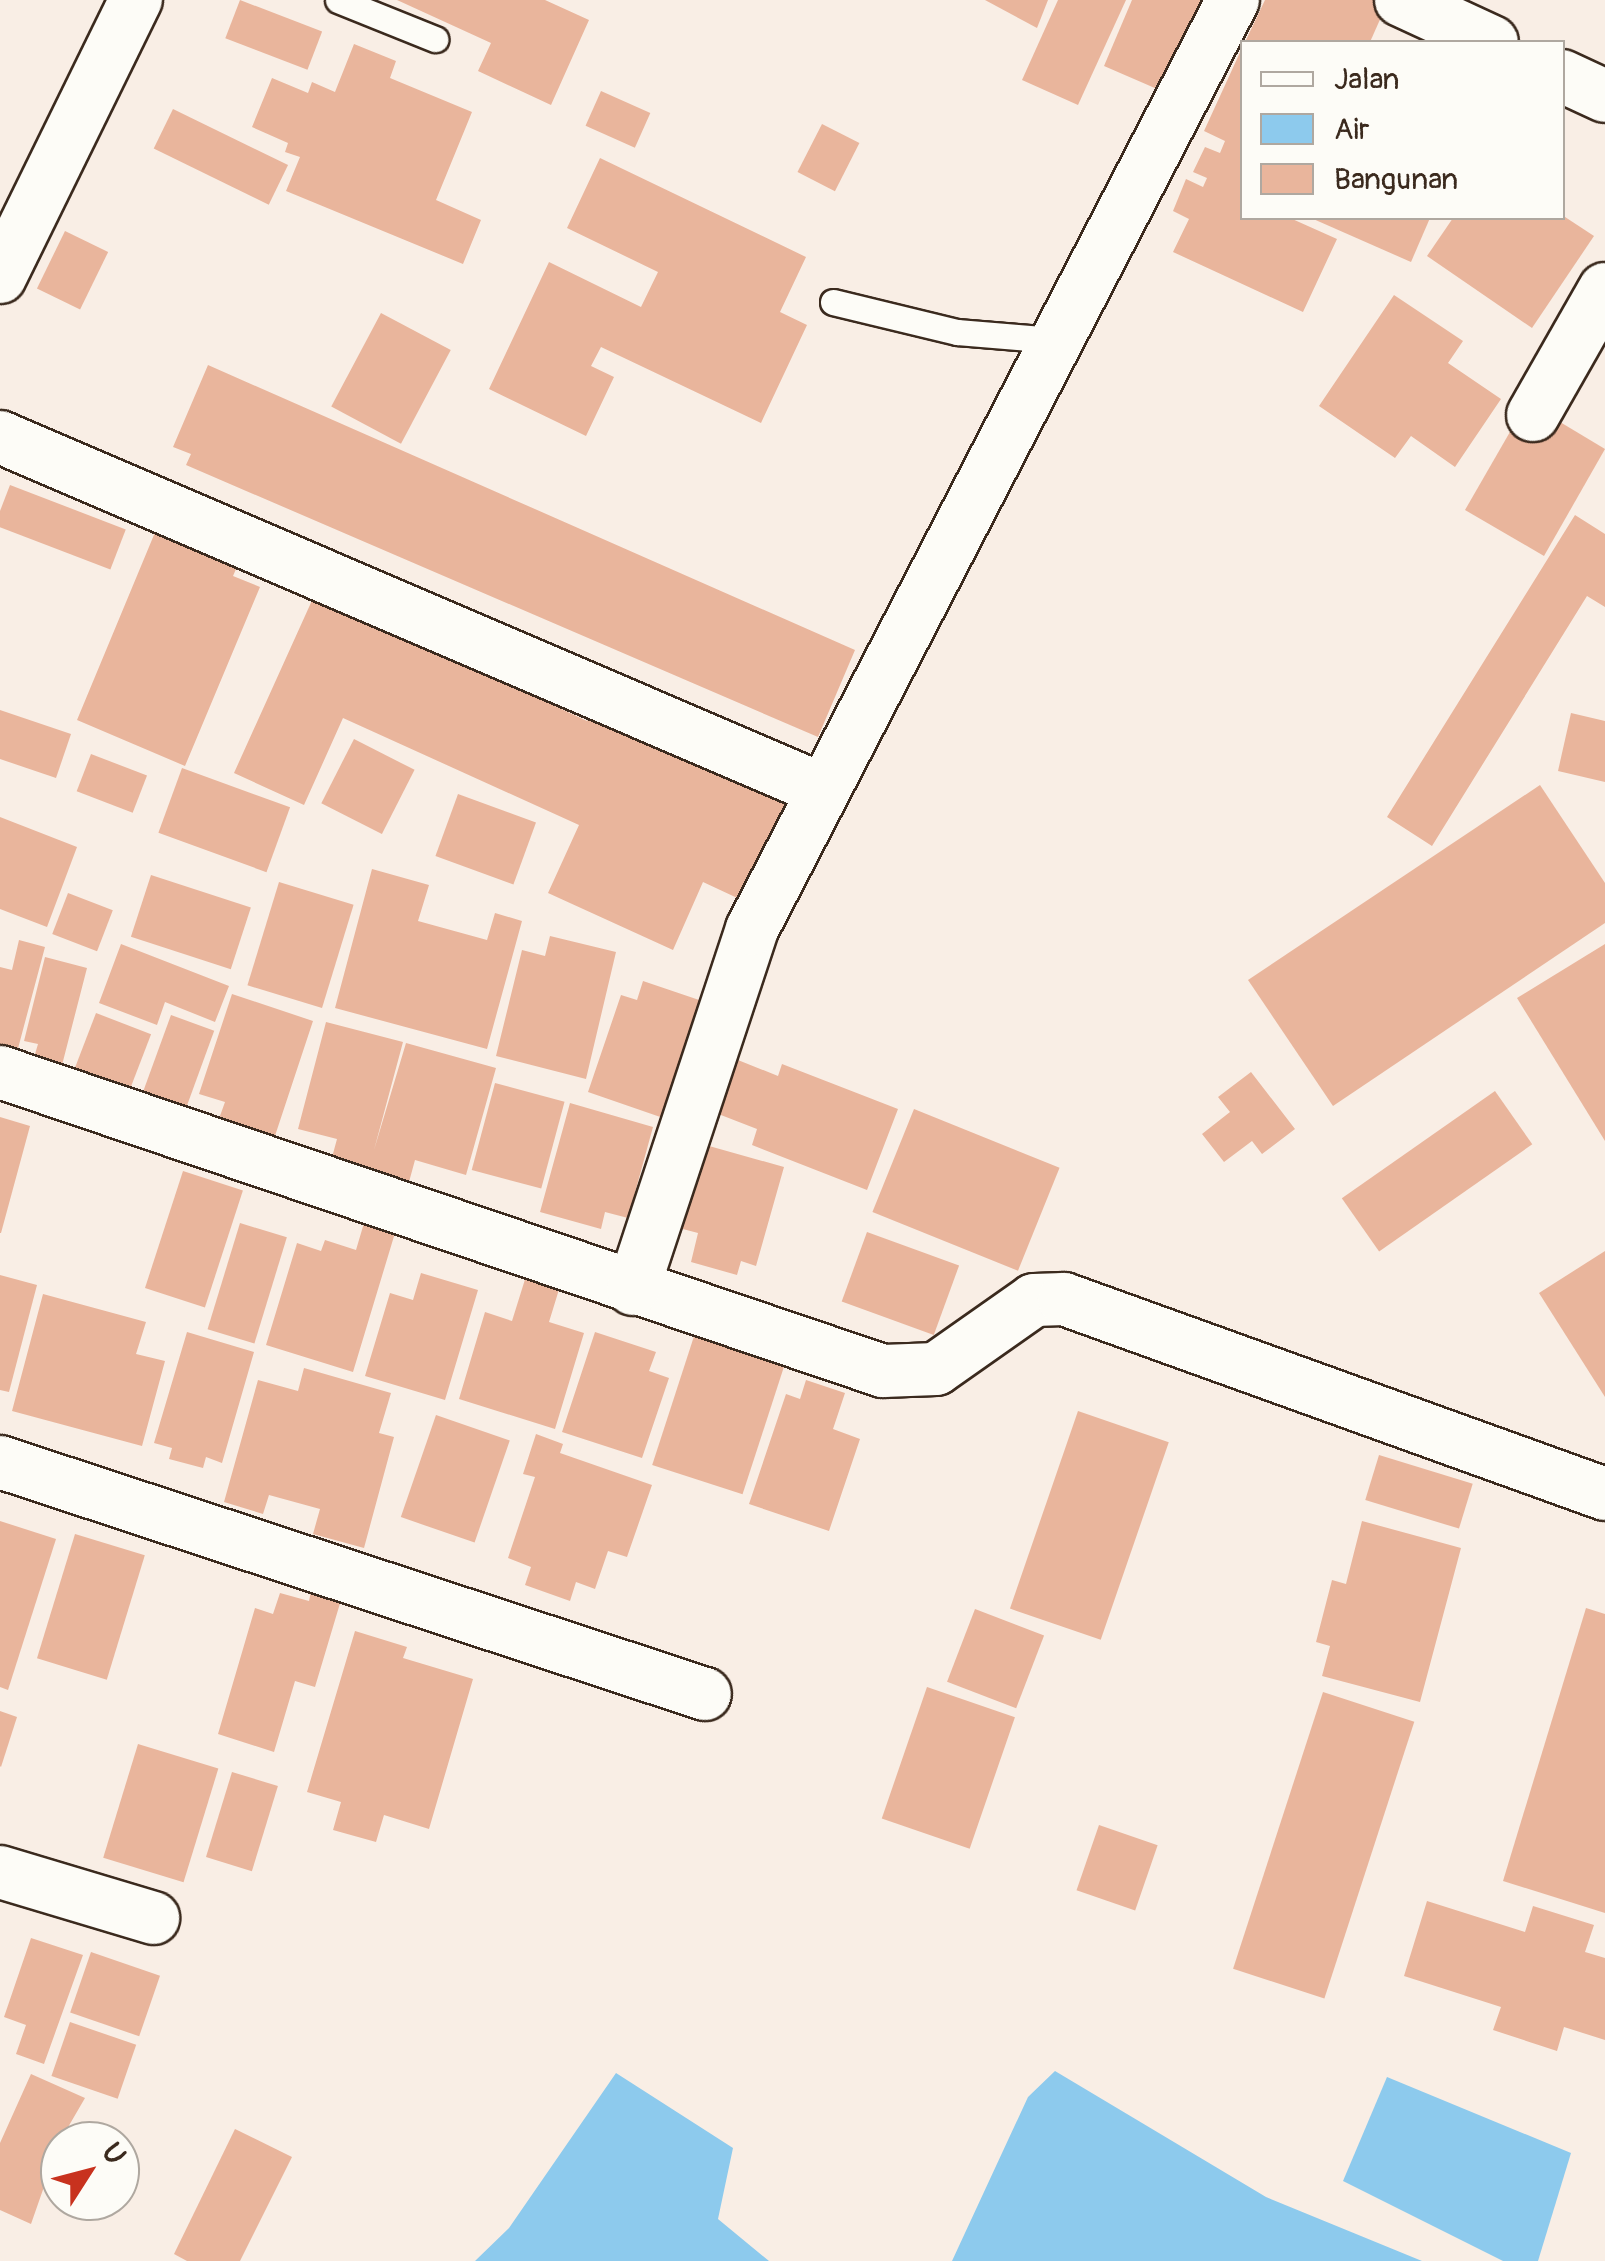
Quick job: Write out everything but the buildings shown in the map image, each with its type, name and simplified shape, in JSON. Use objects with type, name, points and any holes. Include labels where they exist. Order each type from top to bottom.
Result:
[{"type":"street","points":[[0,278],[136,0]]},
{"type":"street","points":[[632,1289],[716,1021],[818,788],[1233,0]]},
{"type":"street","points":[[1401,0],[1488,40]]},
{"type":"street","points":[[1565,77],[1605,96]]},
{"type":"street","points":[[1532,415],[1605,289]]},
{"type":"street","points":[[0,437],[818,788]]},
{"type":"street","points":[[0,1072],[882,1371],[919,1374],[958,1356],[1034,1300],[1064,1299],[1605,1494]]},
{"type":"street","points":[[0,1462],[706,1694]]},
{"type":"street","points":[[0,1872],[153,1918]]},
{"type":"lane","points":[[338,0],[436,39]]},
{"type":"lane","points":[[833,302],[957,332],[1054,340]]},
{"type":"water","points":[[1055,2071],[1266,2197],[1422,2261],[952,2261],[1028,2097]]},
{"type":"water","points":[[616,2073],[733,2148],[718,2219],[769,2261],[475,2261],[509,2228]]},
{"type":"water","points":[[1387,2077],[1571,2153],[1538,2261],[1503,2261],[1343,2181]]}]
